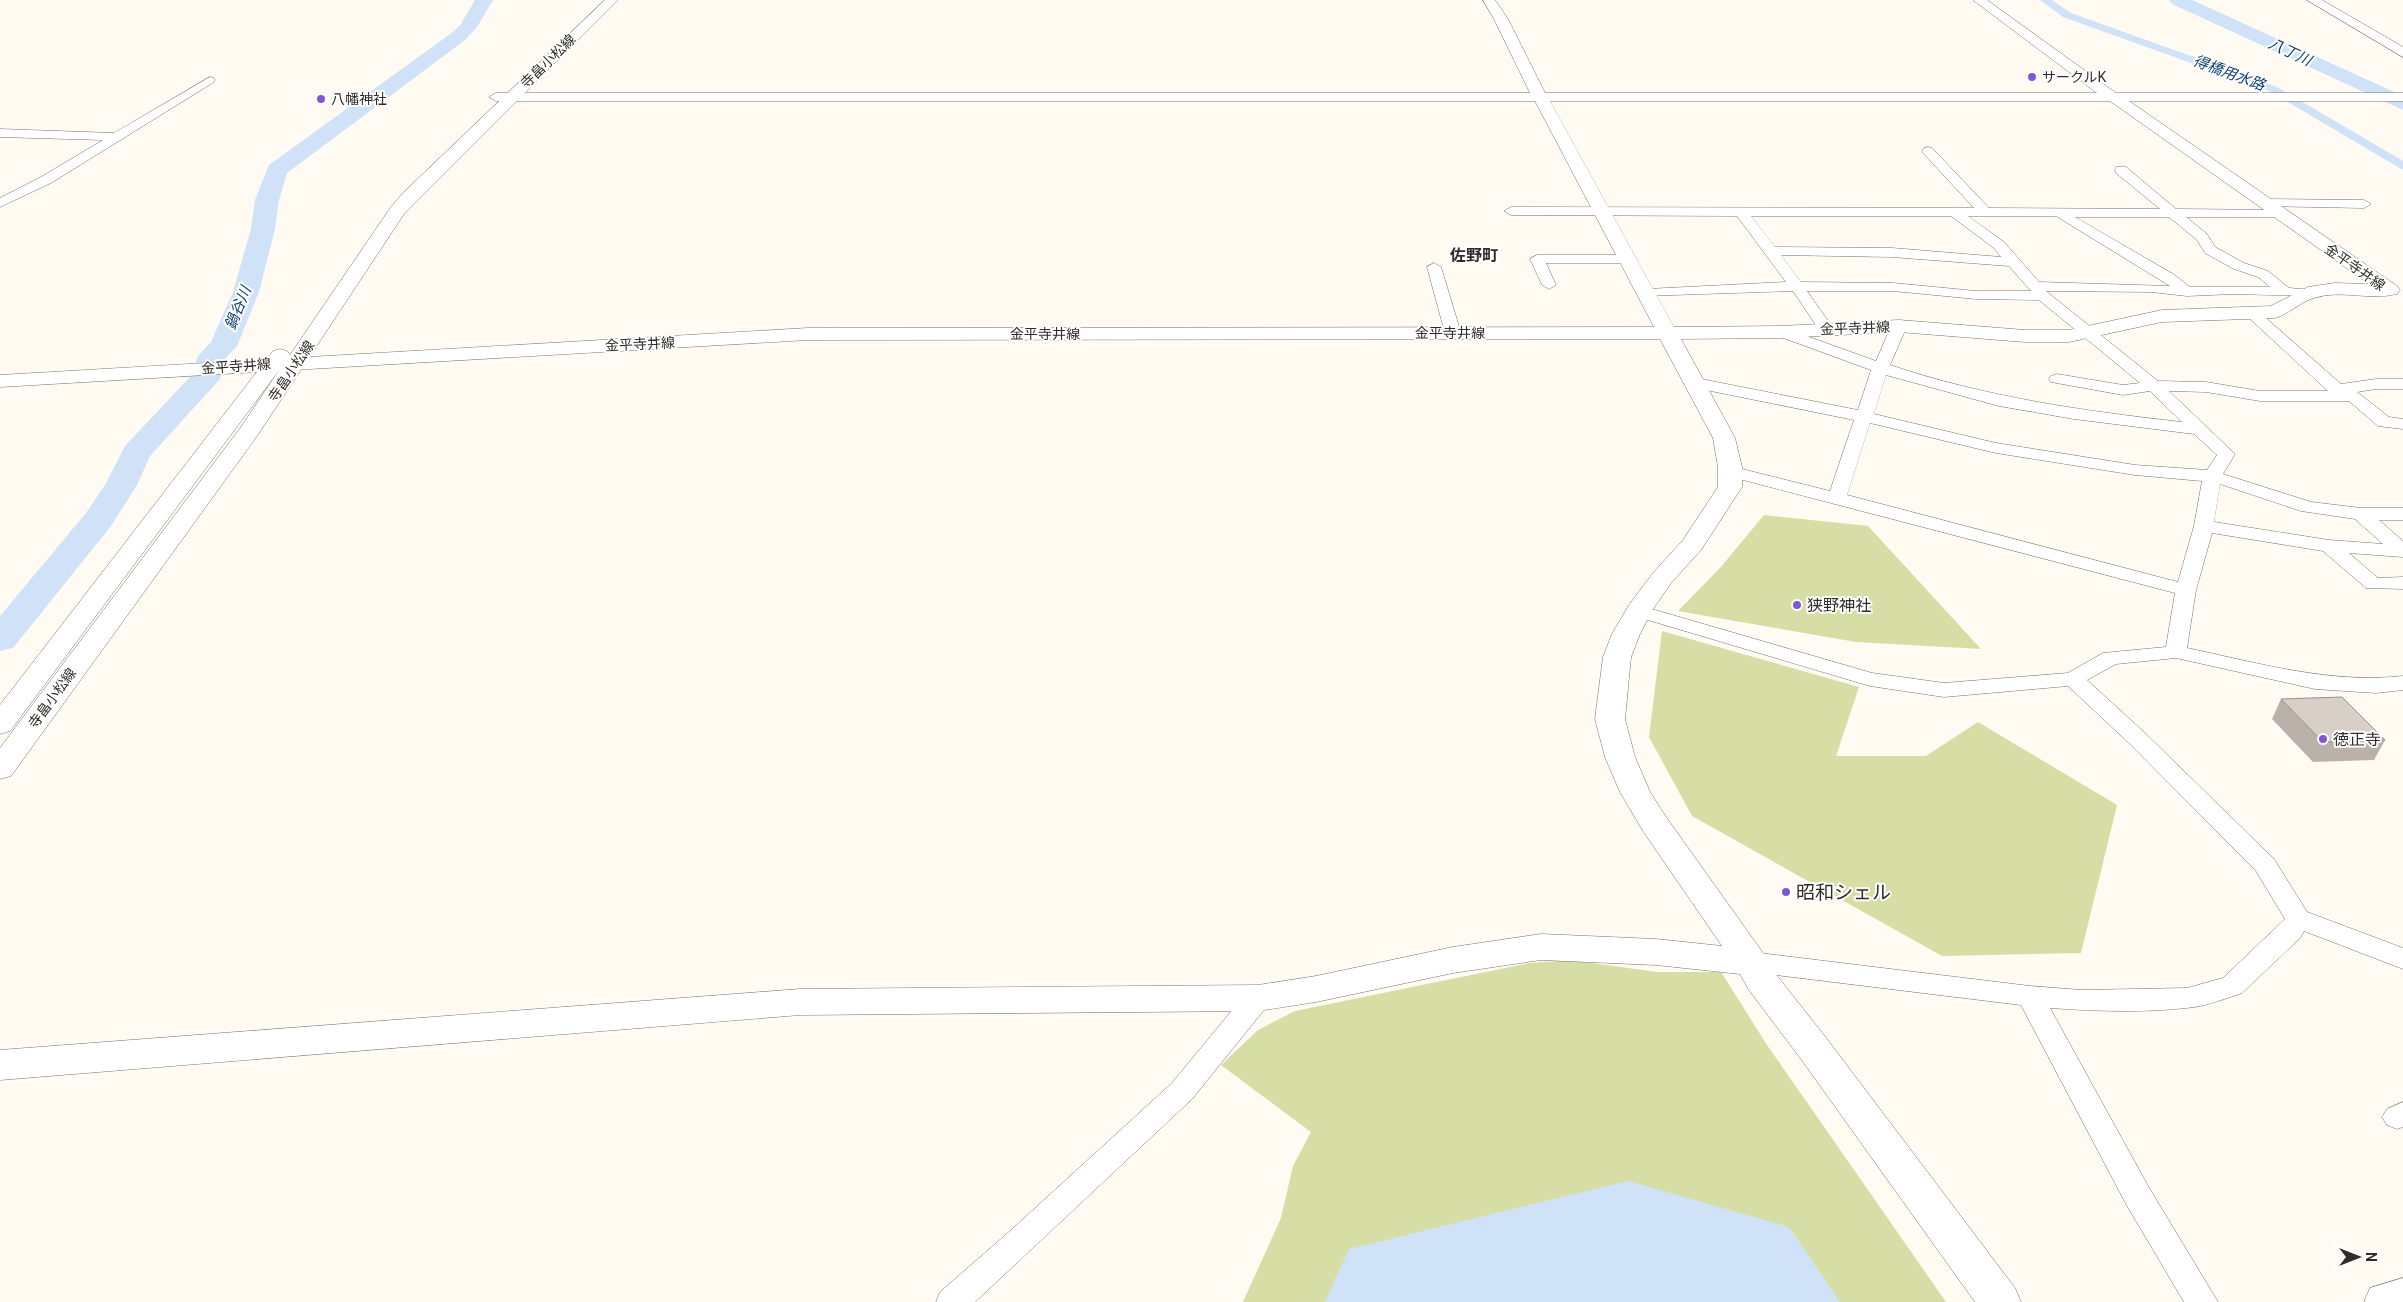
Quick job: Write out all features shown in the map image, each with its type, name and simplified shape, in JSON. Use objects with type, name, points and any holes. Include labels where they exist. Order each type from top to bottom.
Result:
[{"type":"main road","name":"寺畠小松線","points":[[504,97],[598,0]]},
{"type":"main road","name":"寺畠小松線","points":[[0,770],[249,431],[351,249],[380,211],[446,142],[504,97],[612,0]]},
{"type":"main road","points":[[1489,0],[1502,19],[1540,97],[1696,383],[1724,438],[1730,471],[1730,487],[1722,501],[1692,545],[1662,578],[1638,611],[1617,657],[1610,719],[1620,757],[1634,792],[1654,824],[1752,962],[1762,981],[2000,1302]]},
{"type":"main road","name":"金平寺井線","points":[[1979,0],[2271,208],[2399,294]]},
{"type":"main road","points":[[2313,0],[2403,53]]},
{"type":"main road","points":[[504,97],[2398,97]]},
{"type":"main road","name":"金平寺井線","points":[[0,380],[808,334],[1668,333],[1781,332],[1825,328],[1899,326],[2026,336],[2069,336],[2162,316],[2275,312],[2308,293],[2335,289],[2399,294]]},
{"type":"main road","name":"寺畠小松線","points":[[0,724],[286,363]]},
{"type":"main road","points":[[0,1065],[800,1002],[1258,998],[1316,989],[1453,960],[1541,947],[1656,952],[1752,962]]},
{"type":"main road","points":[[2385,1302],[2403,1297]]},
{"type":"street","points":[[0,203],[46,180],[210,80]]},
{"type":"street","points":[[0,133],[119,136]]},
{"type":"street","points":[[1928,151],[1986,212]]},
{"type":"street","points":[[2121,170],[2175,212],[2202,236],[2210,250],[2239,266],[2263,274],[2284,291]]},
{"type":"street","points":[[1511,212],[2175,212],[2364,204]]},
{"type":"street","points":[[1742,212],[1772,251],[1825,328]]},
{"type":"street","points":[[2058,212],[2168,276],[2187,292]]},
{"type":"street","points":[[1955,213],[1999,246],[2039,291],[2154,386],[2226,454],[2212,476],[2204,526],[2186,590],[2176,652]]},
{"type":"street","points":[[1772,251],[1872,251],[1942,254],[2013,262]]},
{"type":"street","points":[[1549,285],[1537,259],[1628,259]]},
{"type":"street","points":[[1434,267],[1453,333]]},
{"type":"street","points":[[1647,293],[1797,286],[1894,287],[1976,295],[2151,288],[2187,292],[2233,290],[2308,293]]},
{"type":"street","points":[[2253,314],[2345,393],[2384,422],[2403,424]]},
{"type":"street","points":[[1837,498],[1880,369],[1899,326]]},
{"type":"street","points":[[1781,332],[1880,369],[1999,401],[2123,420],[2200,429]]},
{"type":"street","points":[[2057,379],[2123,390],[2154,386],[2206,386],[2260,396],[2345,393],[2376,384],[2403,384]]},
{"type":"street","points":[[1696,383],[1865,417],[1996,448],[2136,470],[2212,476],[2308,506],[2361,514],[2403,514]]},
{"type":"street","points":[[1730,471],[2186,590]]},
{"type":"street","points":[[2361,514],[2403,551]]},
{"type":"street","points":[[2204,526],[2329,546],[2403,551]]},
{"type":"street","points":[[2329,546],[2373,584],[2403,583]]},
{"type":"street","points":[[1638,611],[1870,680],[1944,690],[2073,679],[2111,658],[2176,652],[2315,682],[2376,686],[2403,682]]},
{"type":"street","points":[[2073,679],[2138,738],[2265,865],[2298,919],[2339,933],[2403,959]]},
{"type":"street","points":[[1752,962],[2030,996],[2082,1000],[2188,998],[2232,986],[2291,931],[2298,919]]},
{"type":"street","points":[[2030,996],[2137,1195],[2202,1302]]},
{"type":"street","points":[[952,1302],[1022,1242],[1182,1091],[1258,998]]},
{"type":"green space","points":[[1764,515],[1868,526],[1981,649],[1856,642],[1678,611],[1720,568]]},
{"type":"green space","points":[[1662,631],[1859,687],[1836,756],[1926,756],[1978,722],[2117,805],[2081,953],[1942,956],[1692,816],[1649,737]]},
{"type":"green space","points":[[1570,960],[1657,972],[1721,972],[1767,1045],[1946,1302],[1243,1302],[1281,1218],[1293,1166],[1311,1132],[1221,1065],[1258,1030],[1295,1011],[1530,963]]},
{"type":"water","points":[[1628,1181],[1789,1227],[1840,1302],[1325,1302],[1349,1249]]},
{"type":"building","points":[[2342,697],[2385,740],[2323,742],[2281,699]]},
{"type":"waterway","name":"鍋谷川","points":[[0,640],[99,519],[121,485],[136,453],[205,379],[212,356],[223,346],[246,292],[263,229],[267,200],[277,170],[459,36],[468,27],[484,0]]},
{"type":"waterway","name":"得橋用水路","points":[[2045,0],[2067,15],[2273,89],[2403,166]]},
{"type":"waterway","name":"八丁川","points":[[2178,0],[2403,104]]},
{"type":"place","name":"サークルK","points":[[2032,77]]},
{"type":"place","name":"八幡神社","points":[[321,99]]},
{"type":"place","name":"狭野神社","points":[[1797,605]]},
{"type":"place","name":"徳正寺","points":[[2323,739]]},
{"type":"place","name":"昭和シェル","points":[[1786,892]]},
{"type":"district","name":"佐野町","points":[[1474,255]]}]
